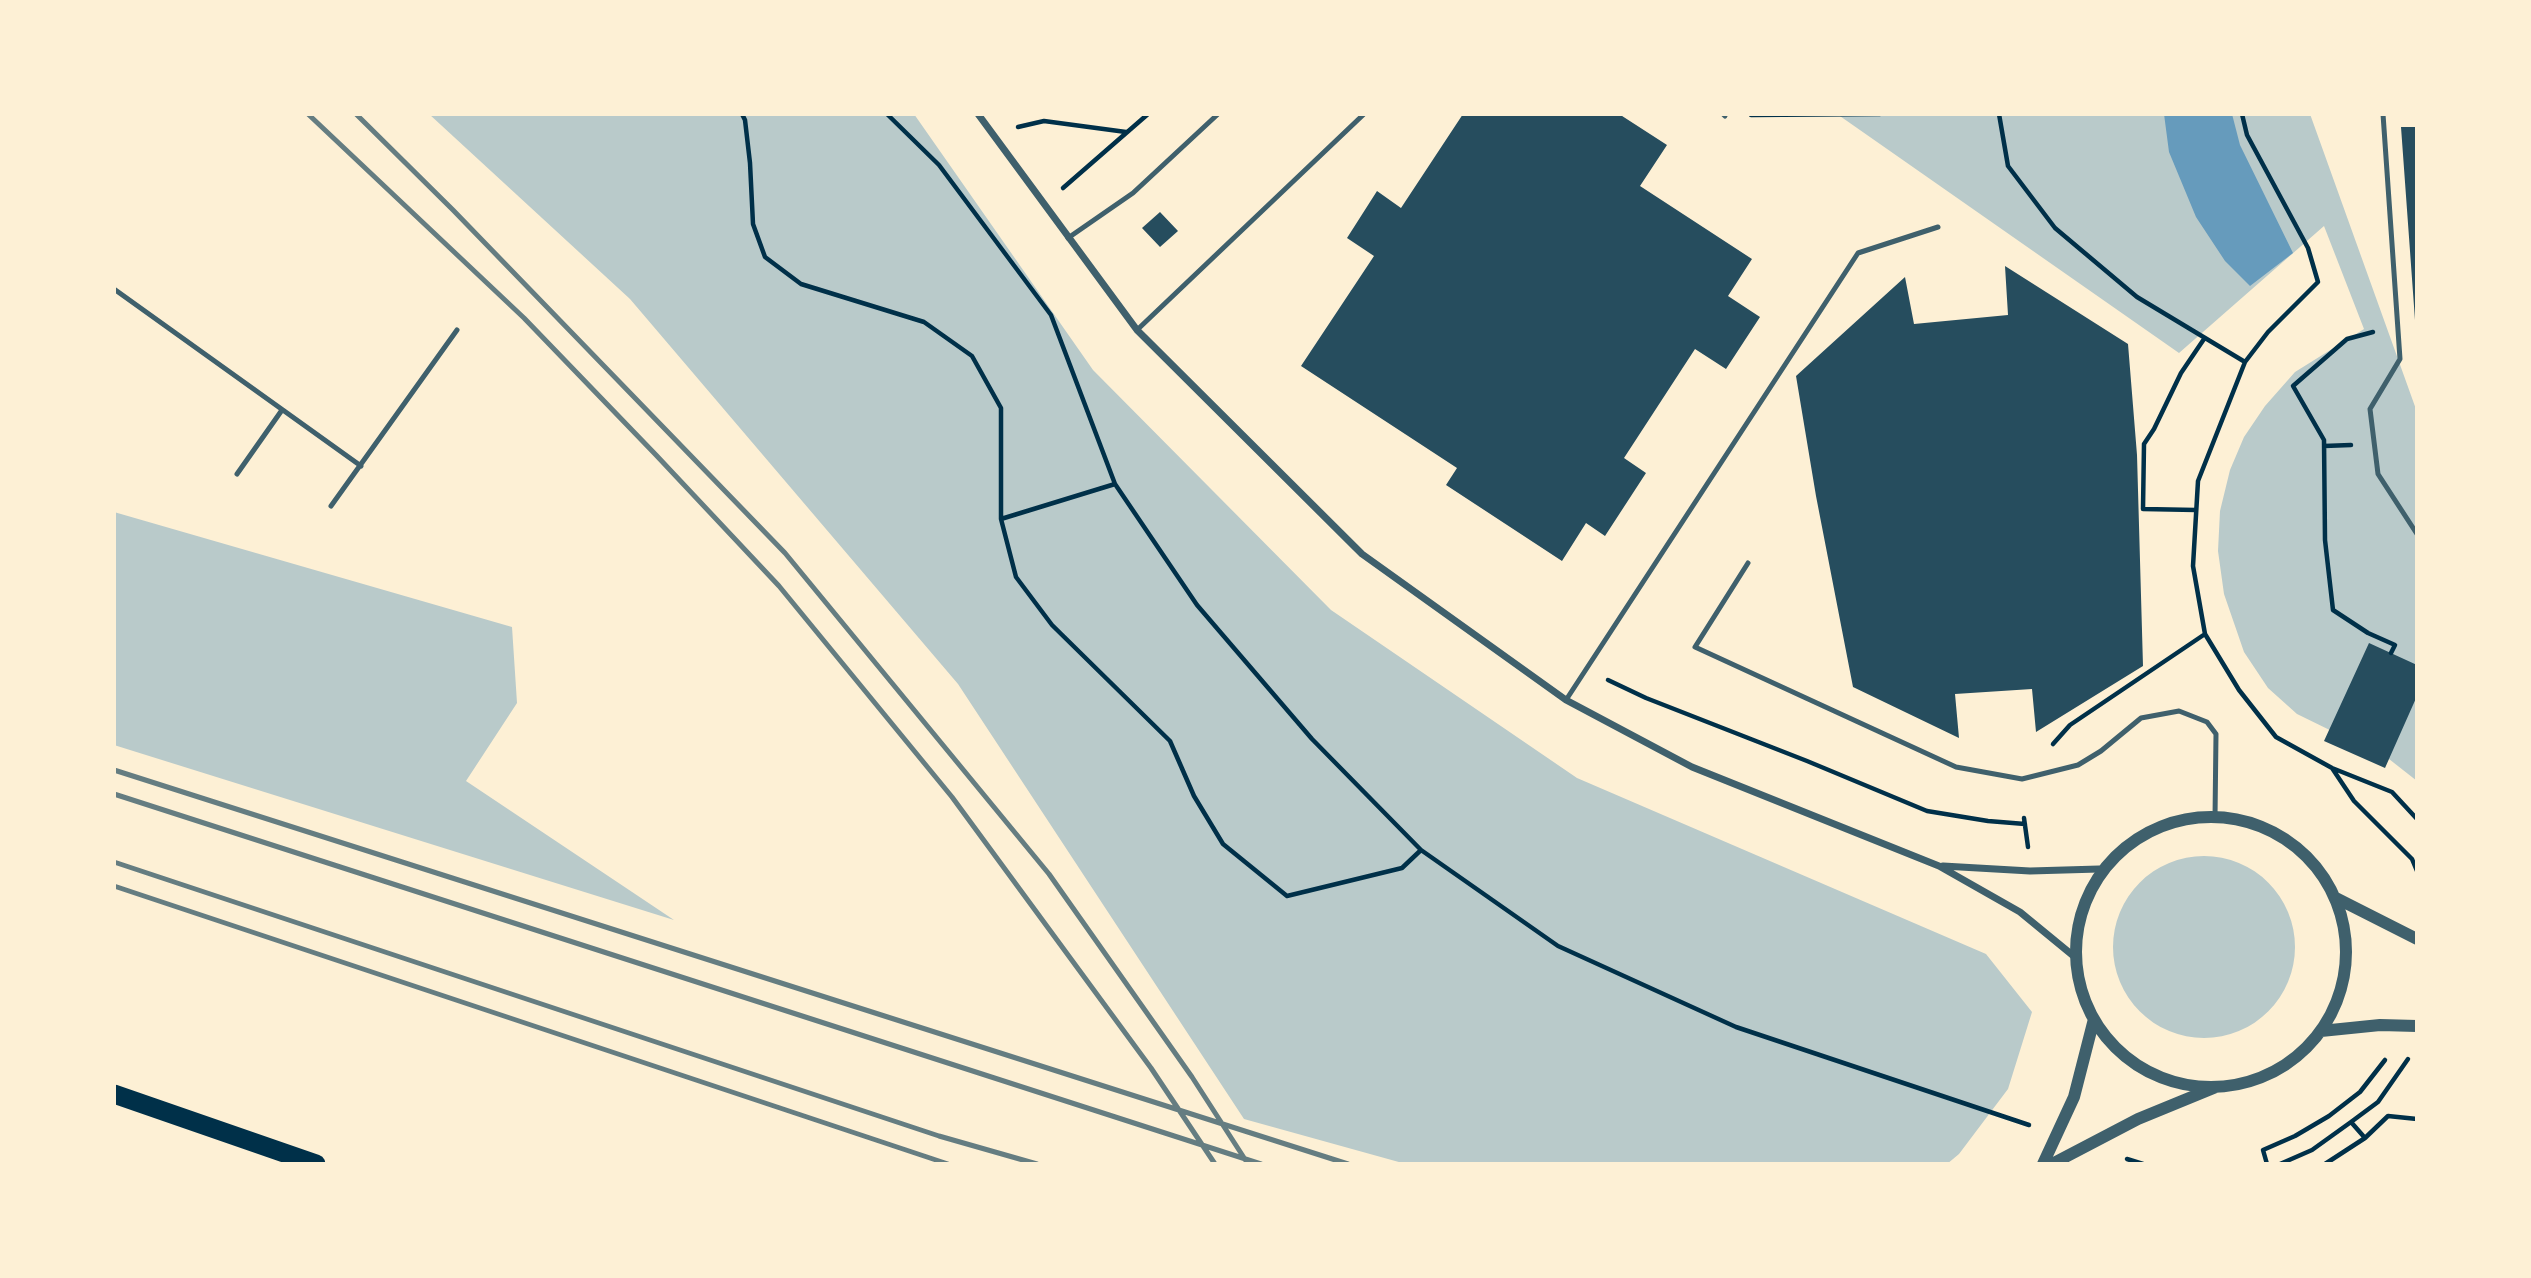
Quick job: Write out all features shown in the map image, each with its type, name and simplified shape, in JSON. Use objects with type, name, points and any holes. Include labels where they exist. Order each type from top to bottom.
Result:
[{"type":"highway","points":[[114,1094],[316,1164]]},
{"type":"street","points":[[978,114],[1137,330],[1362,554],[1566,700],[1692,767],[1939,866],[2020,912],[2076,958]]},
{"type":"street","points":[[2052,1164],[2138,1119],[2216,1087],[2261,1077],[2301,1053],[2321,1031],[2338,1001],[2346,971],[2347,943],[2336,898],[2312,862],[2276,832],[2253,824],[2215,818],[2178,819],[2137,837],[2099,869],[2081,911],[2076,958],[2083,995],[2110,1044],[2140,1069],[2169,1080],[2216,1087]]},
{"type":"street","points":[[1939,866],[2030,871],[2099,869]]},
{"type":"street","points":[[2336,898],[2417,939]]},
{"type":"street","points":[[2043,1164],[2074,1097],[2094,1019]]},
{"type":"street","points":[[2321,1031],[2380,1025],[2417,1026]]},
{"type":"lane","points":[[1068,238],[1133,193],[1218,114]]},
{"type":"lane","points":[[1137,330],[1364,114]]},
{"type":"lane","points":[[2384,114],[2400,359],[2370,409],[2378,474],[2417,534]]},
{"type":"lane","points":[[1566,700],[1858,253],[1938,227]]},
{"type":"lane","points":[[114,289],[361,466]]},
{"type":"lane","points":[[331,506],[457,330]]},
{"type":"lane","points":[[237,474],[282,410]]},
{"type":"lane","points":[[1748,564],[1695,647],[1956,767],[2022,779],[2078,765],[2101,751],[2141,718],[2179,711],[2207,722],[2216,734],[2215,818]]},
{"type":"path","points":[[742,114],[746,120],[753,224],[765,257],[801,284],[924,322],[972,356],[1001,408],[1001,519],[1016,577],[1044,616],[1170,741],[1194,796],[1223,844],[1287,896],[1402,868],[1421,850]]},
{"type":"path","points":[[887,114],[939,165],[1051,316],[1115,484],[1197,605],[1312,739],[1421,850],[1558,946],[1736,1027],[2038,1128]]},
{"type":"path","points":[[896,114],[896,122]]},
{"type":"path","points":[[1044,205],[1148,114]]},
{"type":"path","points":[[1724,115],[1880,114]]},
{"type":"path","points":[[1999,114],[2008,166],[2055,228],[2137,298],[2245,362]]},
{"type":"path","points":[[2242,114],[2247,135],[2308,248],[2318,282],[2268,332],[2245,362],[2198,481],[2193,566],[2205,634],[2239,690],[2276,737],[2332,768],[2392,792],[2417,819]]},
{"type":"path","points":[[992,133],[1044,121],[1127,132]]},
{"type":"path","points":[[2391,653],[2395,645],[2368,633],[2333,610],[2325,540],[2324,440],[2293,386],[2347,339],[2398,326]]},
{"type":"path","points":[[2196,510],[2143,509],[2144,444],[2181,373],[2204,339]]},
{"type":"path","points":[[1001,519],[1115,484]]},
{"type":"path","points":[[2022,779],[2070,725],[2205,634]]},
{"type":"path","points":[[1586,670],[1646,698],[1927,811],[1988,821],[2024,821],[2028,851]]},
{"type":"path","points":[[2332,768],[2354,801],[2412,859],[2417,871]]},
{"type":"path","points":[[2280,1164],[2312,1150],[2378,1102],[2408,1059]]},
{"type":"path","points":[[2267,1164],[2263,1150],[2295,1136],[2329,1116],[2360,1093],[2385,1060]]},
{"type":"path","points":[[2325,1164],[2365,1138],[2388,1116],[2417,1119]]},
{"type":"path","points":[[2351,1122],[2365,1138]]},
{"type":"path","points":[[2116,1155],[2143,1164]]},
{"type":"shaded area","points":[[429,114],[914,114],[1093,370],[1331,610],[1577,778],[1986,954],[2032,1012],[2008,1089],[1959,1154],[1947,1164],[1406,1164],[1244,1119],[958,684],[630,299]]},
{"type":"shaded area","points":[[1837,114],[2310,114],[2417,412],[2417,781],[2389,759],[2297,714],[2268,688],[2244,652],[2224,594],[2218,551],[2220,511],[2230,470],[2244,437],[2265,406],[2295,372],[2364,329],[2324,226],[2179,353]]},
{"type":"shaded area","points":[[114,512],[512,627],[517,703],[466,781],[674,920],[114,745]]},
{"type":"shaded area","points":[[2204,856],[2239,863],[2255,871],[2268,883],[2280,896],[2288,912],[2295,947],[2288,982],[2280,998],[2268,1011],[2255,1023],[2239,1031],[2204,1038],[2169,1031],[2153,1023],[2140,1011],[2128,998],[2120,982],[2113,947],[2120,912],[2128,896],[2140,883],[2153,871],[2169,863]]},
{"type":"water","points":[[2164,114],[2232,114],[2240,145],[2293,253],[2250,286],[2225,261],[2196,217],[2169,152]]},
{"type":"building","points":[[1463,114],[1619,114],[1667,145],[1640,186],[1752,259],[1728,296],[1760,317],[1726,369],[1695,349],[1624,458],[1646,473],[1605,536],[1586,523],[1562,561],[1446,485],[1457,468],[1301,366],[1374,256],[1347,238],[1377,191],[1401,208]]},
{"type":"building","points":[[2401,127],[2417,127],[2417,320],[2415,320]]},
{"type":"building","points":[[1160,212],[1178,231],[1160,247],[1142,228]]},
{"type":"building","points":[[2005,266],[2128,344],[2137,455],[2143,666],[2036,732],[2032,689],[1955,694],[1959,738],[1853,687],[1796,376],[1905,277],[1914,324],[2008,315]]},
{"type":"building","points":[[2369,643],[2417,665],[2417,696],[2385,768],[2324,741]]},
{"type":"railway","points":[[308,114],[524,318],[779,586],[952,797],[1151,1068],[1215,1164]]},
{"type":"railway","points":[[356,114],[453,210],[785,553],[1049,874],[1192,1077],[1248,1164]]},
{"type":"railway","points":[[114,770],[1348,1164]]},
{"type":"railway","points":[[114,794],[1261,1164]]},
{"type":"railway","points":[[114,862],[939,1136],[1037,1164]]},
{"type":"railway","points":[[114,886],[948,1164]]}]
